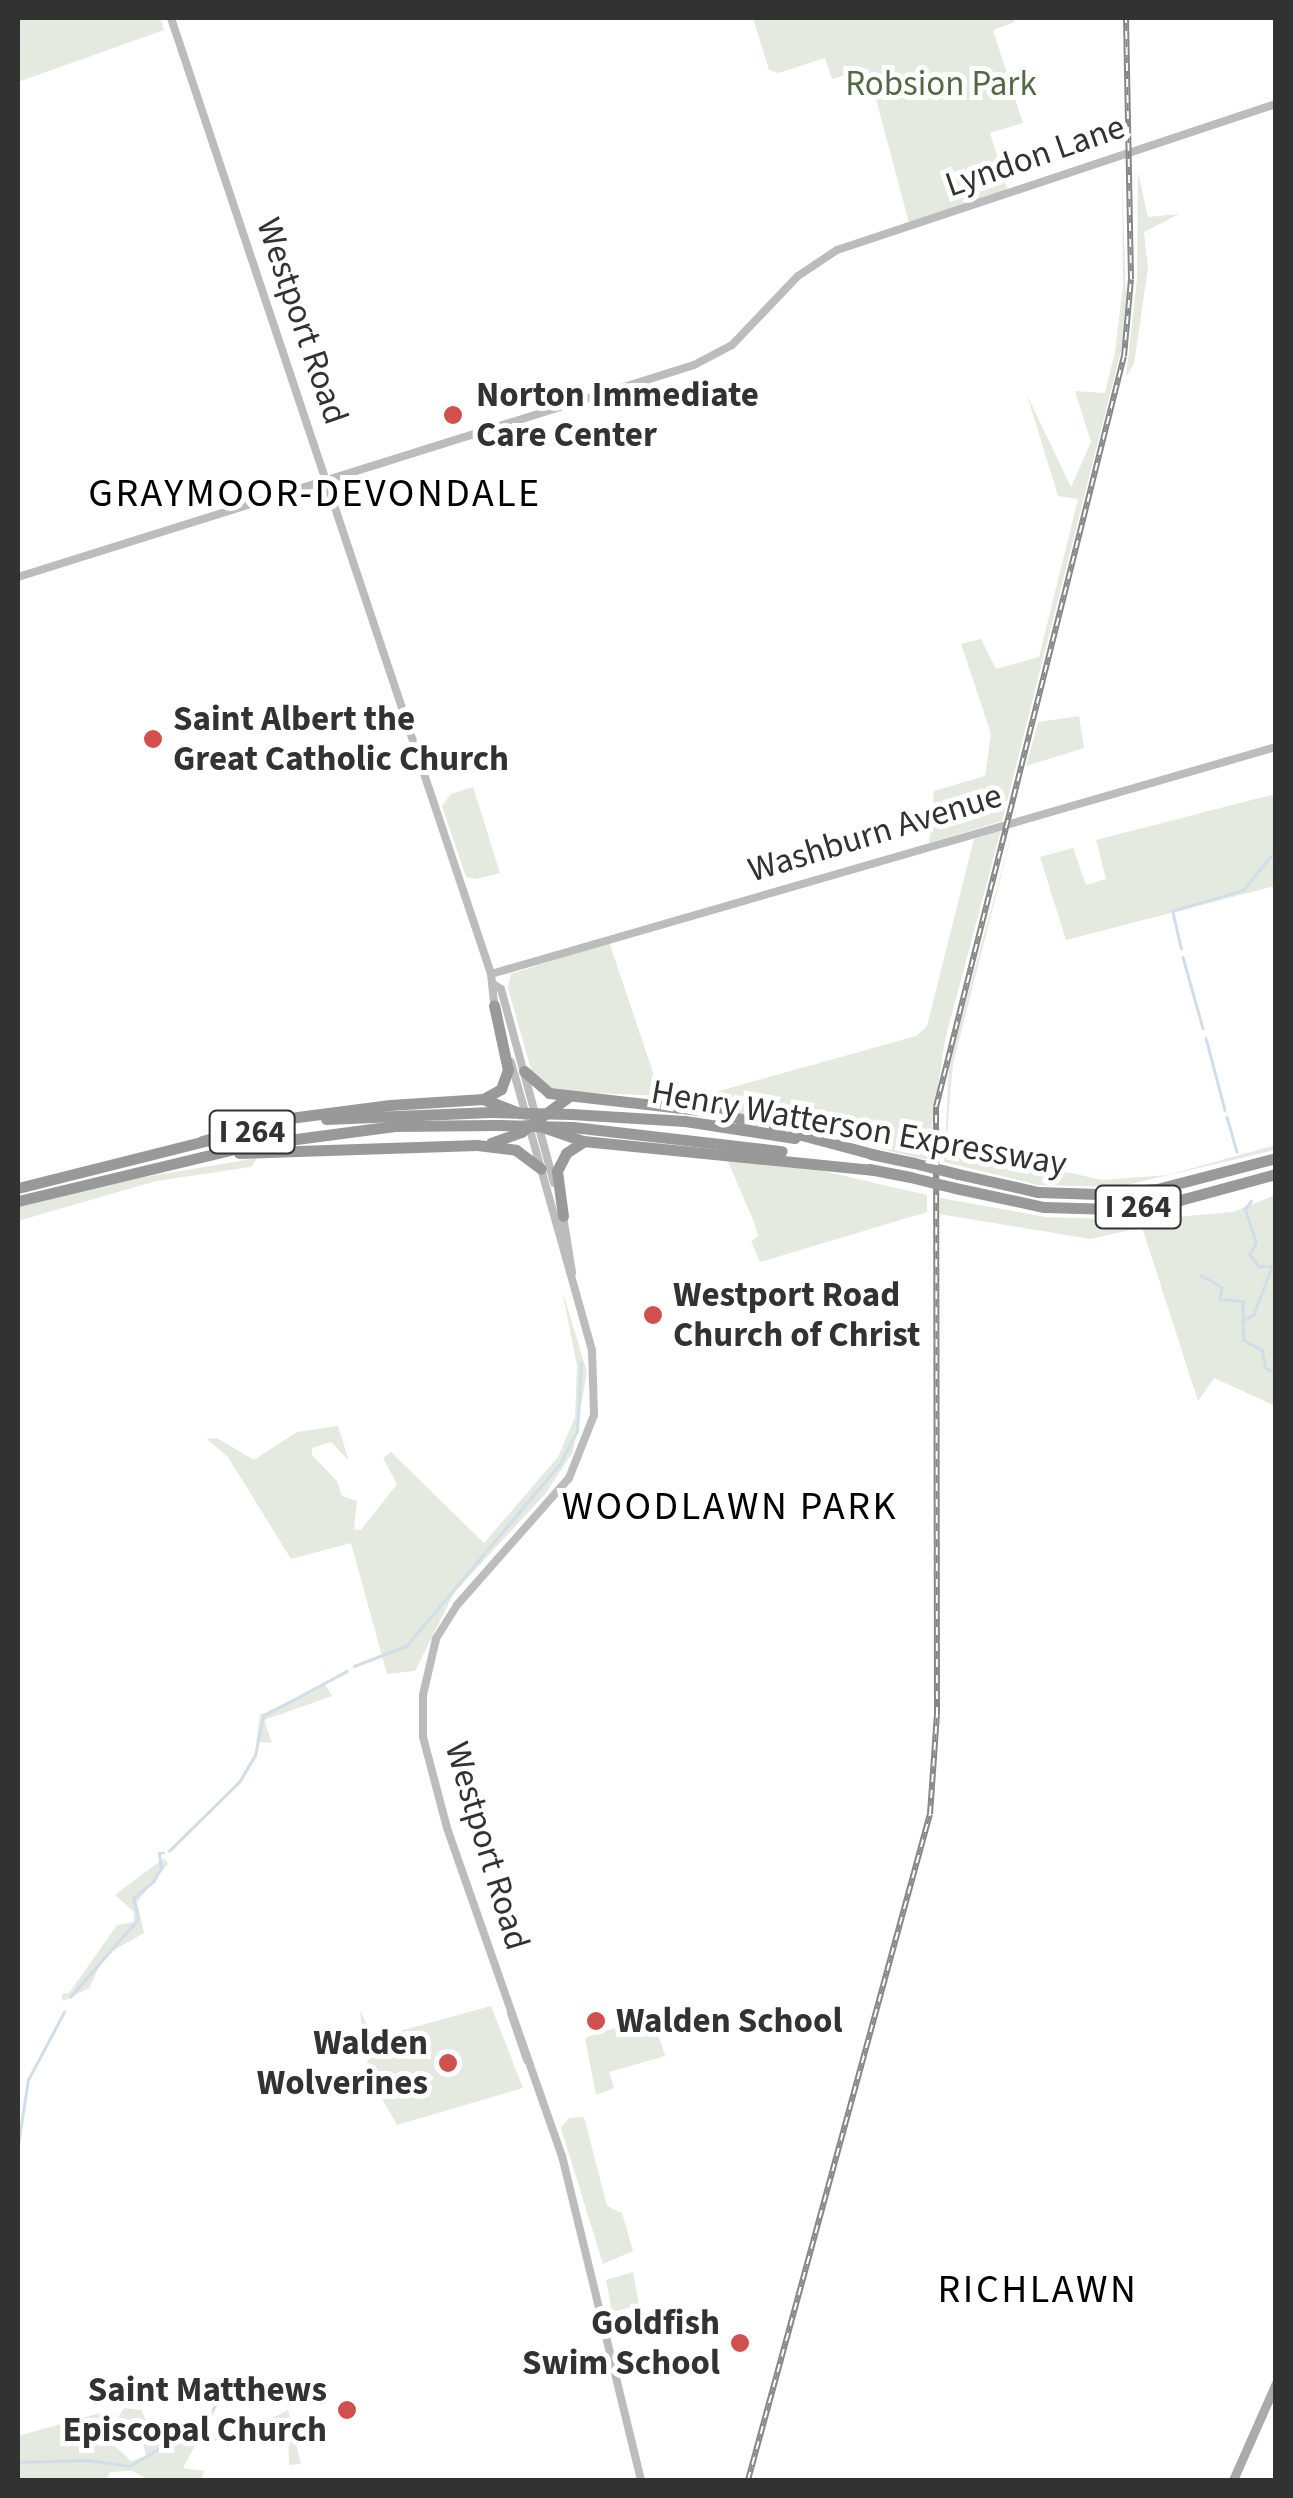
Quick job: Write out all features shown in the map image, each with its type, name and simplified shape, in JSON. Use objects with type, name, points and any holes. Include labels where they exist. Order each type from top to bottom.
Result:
[{"type":"highway","points":[[202,1141],[329,1111],[483,1099],[501,1089],[508,1070],[494,1005]]},
{"type":"highway","points":[[524,1071],[538,1089],[570,1097],[715,1112],[878,1156]]},
{"type":"highway","points":[[180,1158],[476,1145],[511,1138],[570,1097]]},
{"type":"highway","points":[[483,1099],[583,1142],[876,1170]]},
{"type":"highway","name":"Henry Watterson Expressway","points":[[18,1188],[202,1141],[334,1118],[492,1112],[739,1127],[1038,1192],[1098,1194],[1157,1188],[1276,1157]]},
{"type":"highway","name":"Henry Watterson Expressway","points":[[18,1200],[180,1158],[395,1126],[573,1128],[724,1140],[1037,1206],[1102,1209],[1276,1176]]},
{"type":"highway","points":[[563,1216],[558,1167],[583,1142]]},
{"type":"highway","points":[[476,1145],[516,1150],[541,1169]]},
{"type":"main road","name":"Westport Road","points":[[171,18],[492,979],[494,1005],[563,1216],[572,1272]]},
{"type":"main road","name":"Lyndon Lane","points":[[18,577],[714,357],[814,264],[837,250],[1276,104]]},
{"type":"main road","name":"Washburn Avenue","points":[[492,979],[1276,747]]},
{"type":"main road","name":"Westport Road","points":[[492,979],[501,989],[524,1071],[541,1169],[572,1272],[594,1366],[591,1435],[568,1478],[449,1616],[430,1654],[423,1695],[432,1781],[568,2180],[641,2480]]},
{"type":"main road","points":[[1233,2480],[1271,2405],[1276,2382]]},
{"type":"green space","points":[[18,18],[160,18],[164,30],[18,82]]},
{"type":"green space","name":"Robsion Park","points":[[753,18],[1013,18],[1015,22],[993,30],[1023,123],[990,133],[1008,192],[909,223],[868,69],[832,79],[825,58],[778,73],[769,70]]},
{"type":"green space","points":[[1122,167],[1126,299],[1121,351],[1002,821],[929,843],[934,791],[985,776],[991,734],[961,644],[981,639],[996,669],[1039,657],[1078,499],[1058,496],[1027,395],[1071,487],[1091,442],[1075,391],[1105,393],[1115,352],[1123,286]]},
{"type":"green space","points":[[1138,172],[1148,217],[1179,214],[1144,232],[1148,268],[1134,364],[1126,377],[1137,278]]},
{"type":"green space","points":[[1079,716],[1084,748],[1026,766],[1038,722]]},
{"type":"green space","points":[[473,787],[500,873],[476,879],[466,877],[442,806],[451,794]]},
{"type":"green space","points":[[1275,794],[1275,886],[1066,940],[1040,857],[1073,848],[1086,885],[1106,879],[1096,840]]},
{"type":"green space","points":[[1013,829],[953,1064],[946,1145],[1102,1180],[1168,1175],[1276,1145],[1275,1150],[1118,1187],[1038,1185],[944,1162],[949,1063]]},
{"type":"green space","points":[[1001,830],[945,1040],[927,1160],[683,1101],[916,1036],[927,1026],[974,839]]},
{"type":"green space","points":[[609,942],[661,1096],[556,1091],[532,1073],[508,988],[511,974]]},
{"type":"green space","points":[[726,1157],[801,1166],[927,1195],[927,1212],[760,1262],[751,1241],[758,1236],[754,1222]]},
{"type":"green space","points":[[257,1158],[251,1167],[156,1181],[18,1221],[18,1207],[97,1185]]},
{"type":"green space","points":[[1275,1195],[1275,1406],[1214,1378],[1198,1401],[1142,1227],[1091,1239],[939,1214],[940,1198],[1046,1217],[1139,1220],[1233,1212]]},
{"type":"green space","points":[[562,1290],[587,1372],[573,1452],[545,1494],[454,1593],[415,1671],[387,1674],[351,1543],[291,1559],[228,1457],[207,1439],[217,1438],[254,1460],[297,1432],[338,1426],[349,1461],[331,1442],[312,1448],[312,1455],[337,1481],[342,1496],[357,1501],[354,1529],[361,1530],[397,1484],[383,1458],[391,1452],[484,1543],[558,1457],[575,1417],[577,1366]]},
{"type":"green space","points":[[325,1684],[332,1696],[264,1720],[272,1743],[256,1742],[260,1715]]},
{"type":"green space","points":[[164,1858],[168,1864],[137,1902],[144,1933],[105,1955],[89,1988],[63,2001],[62,1994],[69,1993],[117,1925],[134,1922],[134,1912],[115,1895]]},
{"type":"green space","name":"Walden Wolverines","points":[[491,2006],[523,2088],[397,2125],[365,2068],[373,2050],[363,2041],[360,2011],[374,2038]]},
{"type":"green space","points":[[652,2015],[665,2056],[609,2072],[614,2088],[596,2095],[585,2038]]},
{"type":"green space","points":[[584,2117],[607,2206],[622,2213],[633,2251],[603,2264],[561,2128],[569,2118]]},
{"type":"green space","points":[[633,2272],[639,2305],[612,2312],[606,2280]]},
{"type":"green space","points":[[124,2408],[141,2410],[157,2442],[259,2425],[288,2410],[301,2464],[289,2465],[288,2435],[271,2427],[195,2446],[183,2468],[204,2471],[201,2480],[149,2480],[132,2471],[110,2472],[107,2480],[18,2480],[18,2436],[107,2411],[115,2446],[131,2461],[146,2456],[138,2422],[118,2417]]},
{"type":"waterway","points":[[1181,949],[1172,911],[1243,890],[1276,850]]},
{"type":"waterway","points":[[1183,957],[1203,1028]]},
{"type":"waterway","points":[[1206,1038],[1225,1110]]},
{"type":"waterway","points":[[1227,1117],[1237,1152]]},
{"type":"waterway","points":[[1241,1321],[1253,1315],[1272,1266],[1259,1267],[1249,1254],[1256,1243],[1245,1209],[1251,1201]]},
{"type":"waterway","points":[[1201,1275],[1222,1287],[1220,1299],[1243,1301],[1244,1340],[1262,1350],[1266,1368],[1276,1373]]},
{"type":"waterway","points":[[354,1666],[406,1646],[559,1465],[577,1431],[581,1363]]},
{"type":"waterway","points":[[169,1851],[239,1782],[255,1755],[263,1716],[347,1671]]},
{"type":"waterway","points":[[70,1997],[138,1919],[133,1898],[153,1882],[161,1868],[159,1853],[164,1853]]},
{"type":"waterway","points":[[18,2145],[28,2080],[64,2012]]},
{"type":"waterway","points":[[18,2462],[88,2460],[130,2466],[208,2419],[229,2378]]},
{"type":"railway","points":[[748,2480],[930,1814],[937,1715],[936,1107],[1124,356],[1131,279],[1126,18]]},
{"type":"place","name":"Norton Immediate Care Center","points":[[453,415]]},
{"type":"place","name":"Saint Albert the Great Catholic Church","points":[[153,739]]},
{"type":"place","name":"Westport Road Church of Christ","points":[[653,1315]]},
{"type":"place","name":"Walden School","points":[[596,2021]]},
{"type":"place","name":"Walden Wolverines","points":[[448,2063]]},
{"type":"place","name":"Goldfish Swim School","points":[[740,2343]]},
{"type":"place","name":"Saint Matthews Episcopal Church","points":[[347,2410]]},
{"type":"district","name":"GRAYMOOR-DEVONDALE","points":[[315,494]]},
{"type":"district","name":"WOODLAWN PARK","points":[[730,1507]]},
{"type":"district","name":"RICHLAWN","points":[[1038,2290]]}]
